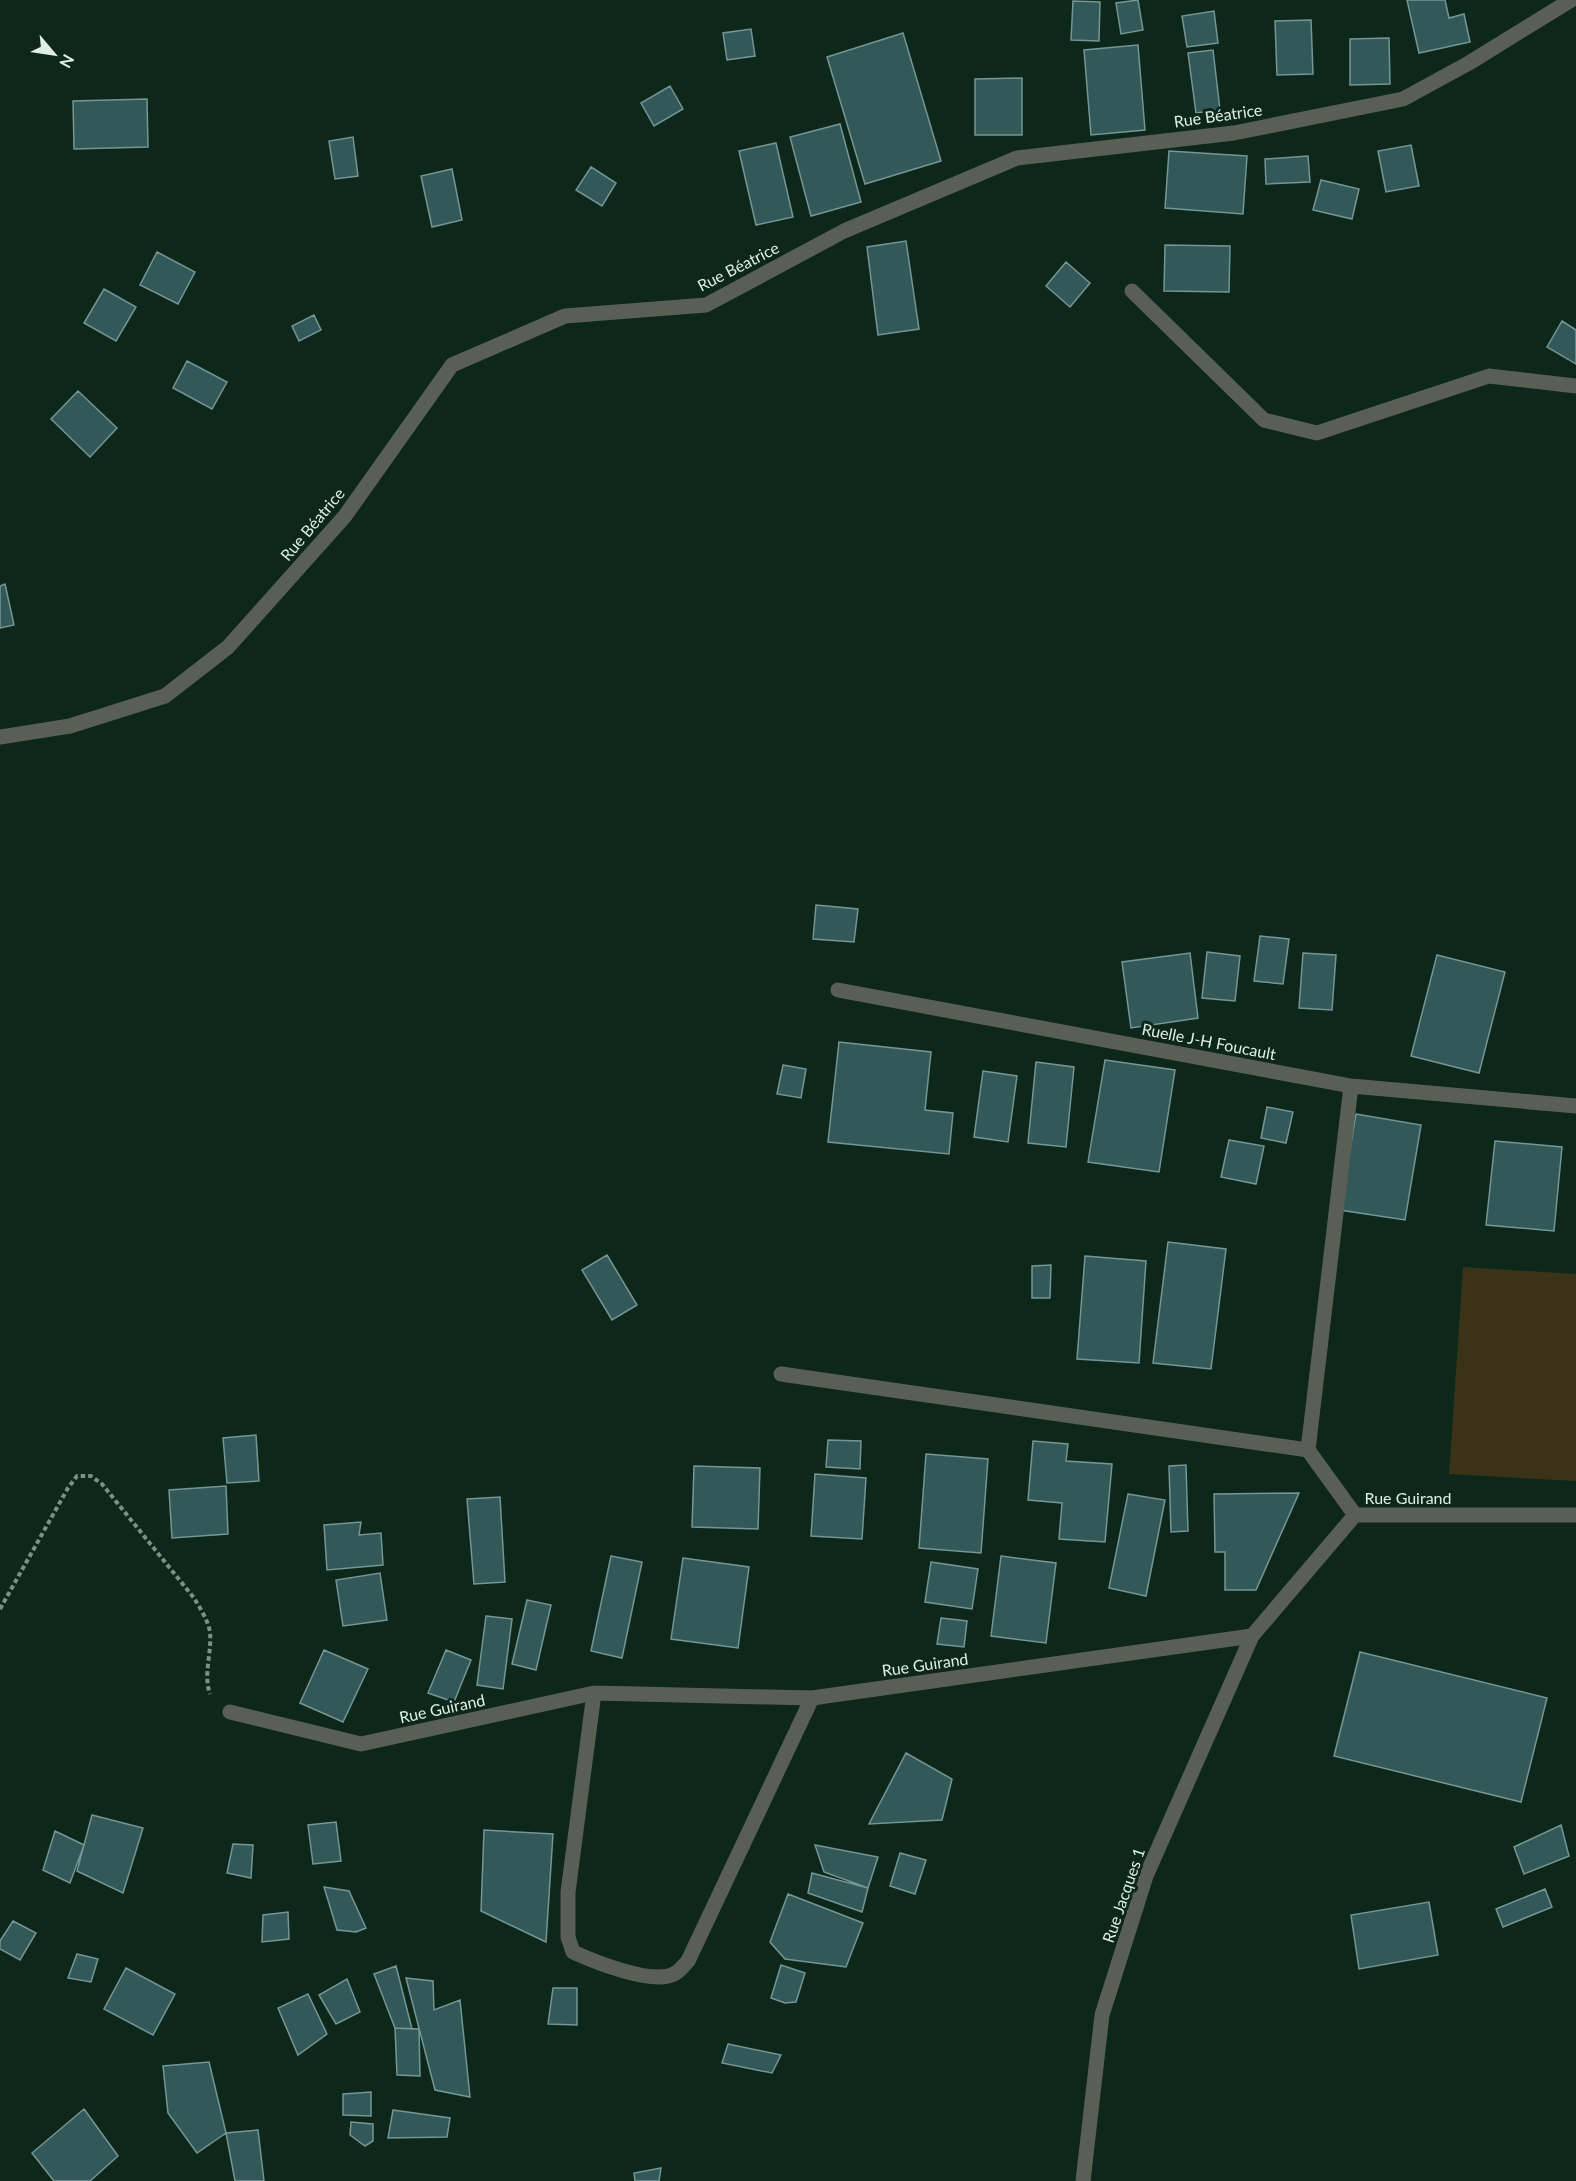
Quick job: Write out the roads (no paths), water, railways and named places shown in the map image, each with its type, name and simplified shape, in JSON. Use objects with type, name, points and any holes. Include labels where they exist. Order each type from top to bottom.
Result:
[{"type":"street","name":"Rue Béatrice","points":[[0,737],[70,726],[165,696],[228,647],[345,516],[452,365],[565,316],[706,305],[844,231],[1017,158],[1234,133],[1403,99],[1468,63],[1571,0]]},
{"type":"street","points":[[1132,291],[1264,420],[1317,434],[1489,376],[1576,386]]},
{"type":"street","name":"Ruelle J-H Foucault","points":[[838,990],[1351,1086],[1576,1106]]},
{"type":"street","points":[[1351,1086],[1308,1450],[1355,1515]]},
{"type":"street","points":[[781,1374],[1308,1450]]},
{"type":"street","name":"Rue Guirand","points":[[230,1712],[361,1744],[594,1693],[812,1698],[1252,1636],[1355,1515],[1576,1515]]},
{"type":"street","name":"Rue Jacques 1","points":[[1083,2181],[1102,2015],[1146,1876],[1252,1636]]},
{"type":"street","points":[[594,1693],[568,1892],[568,1937],[573,1952],[598,1964],[652,1978],[675,1974],[688,1961],[812,1698]]}]
